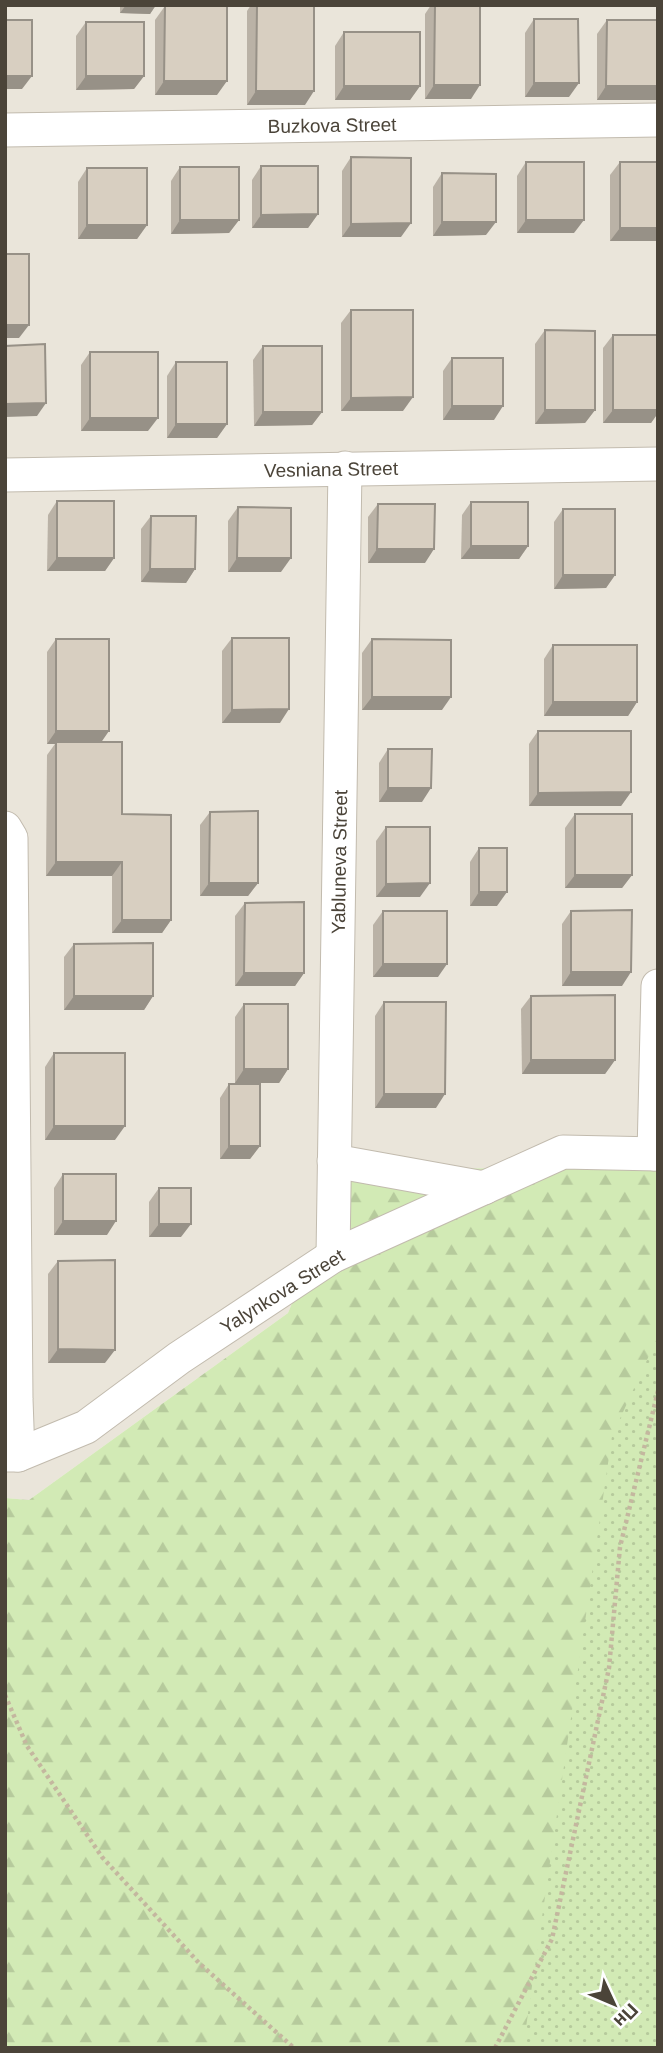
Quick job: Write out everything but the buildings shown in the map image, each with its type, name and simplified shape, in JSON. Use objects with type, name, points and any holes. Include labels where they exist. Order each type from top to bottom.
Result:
[{"type":"street","name":"Buzkova Street","points":[[5,130],[658,120]]},
{"type":"street","name":"Vesniana Street","points":[[5,475],[658,464]]},
{"type":"street","name":"Yabluneva Street","points":[[333,1256],[345,468]]},
{"type":"street","points":[[5,828],[11,838],[9,1133],[16,1399],[12,1455]]},
{"type":"street","points":[[656,1154],[658,986]]},
{"type":"street","name":"Yalynkova Street","points":[[12,1455],[86,1427],[179,1358],[333,1256],[563,1152],[656,1154]]},
{"type":"street","points":[[334,1161],[484,1188]]},
{"type":"path","points":[[495,2048],[552,1939],[609,1668],[620,1547],[658,1391]]},
{"type":"path","points":[[5,1695],[27,1745],[102,1857],[199,1964],[294,2048]]},
{"type":"shaded area","points":[[5,5],[658,5],[658,1166],[347,1170],[288,1313],[29,1500],[5,1498]]},
{"type":"green space","points":[[658,1166],[658,2048],[5,2048],[5,1498],[29,1500],[288,1313],[347,1170]]},
{"type":"green space","points":[[658,1336],[658,2048],[523,2048],[612,1436]]}]
